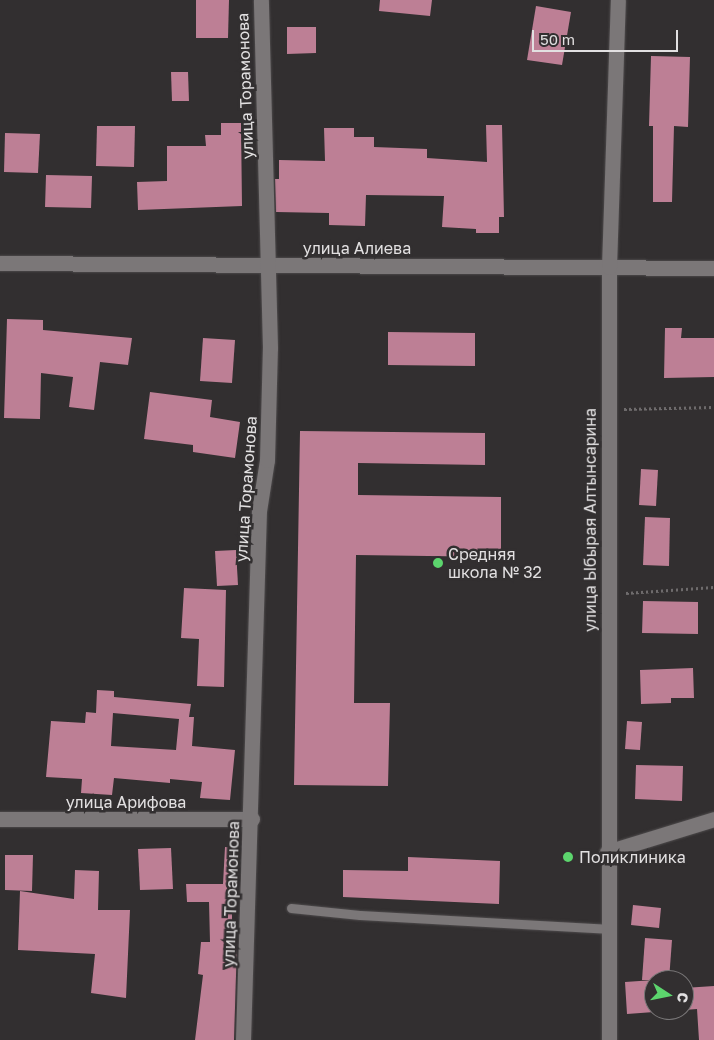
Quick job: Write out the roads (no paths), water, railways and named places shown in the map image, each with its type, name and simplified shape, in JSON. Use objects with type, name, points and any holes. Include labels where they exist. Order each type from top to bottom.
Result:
[{"type":"street","name":"улица Торамонова","points":[[243,1040],[252,819],[259,511],[267,460],[270,366],[260,0]]},
{"type":"street","name":"улица Ыбырая Алтынсарина","points":[[609,1040],[607,852],[608,266],[618,0]]},
{"type":"street","name":"улица Алиева","points":[[0,263],[714,268]]},
{"type":"street","name":"улица Арифова","points":[[0,819],[252,819]]},
{"type":"street","points":[[607,852],[714,819]]},
{"type":"lane","points":[[291,908],[360,915],[510,921],[608,930]]},
{"type":"place","name":"Средняя школа № 32","points":[[438,563]]},
{"type":"place","name":"Поликлиника","points":[[568,857]]}]
